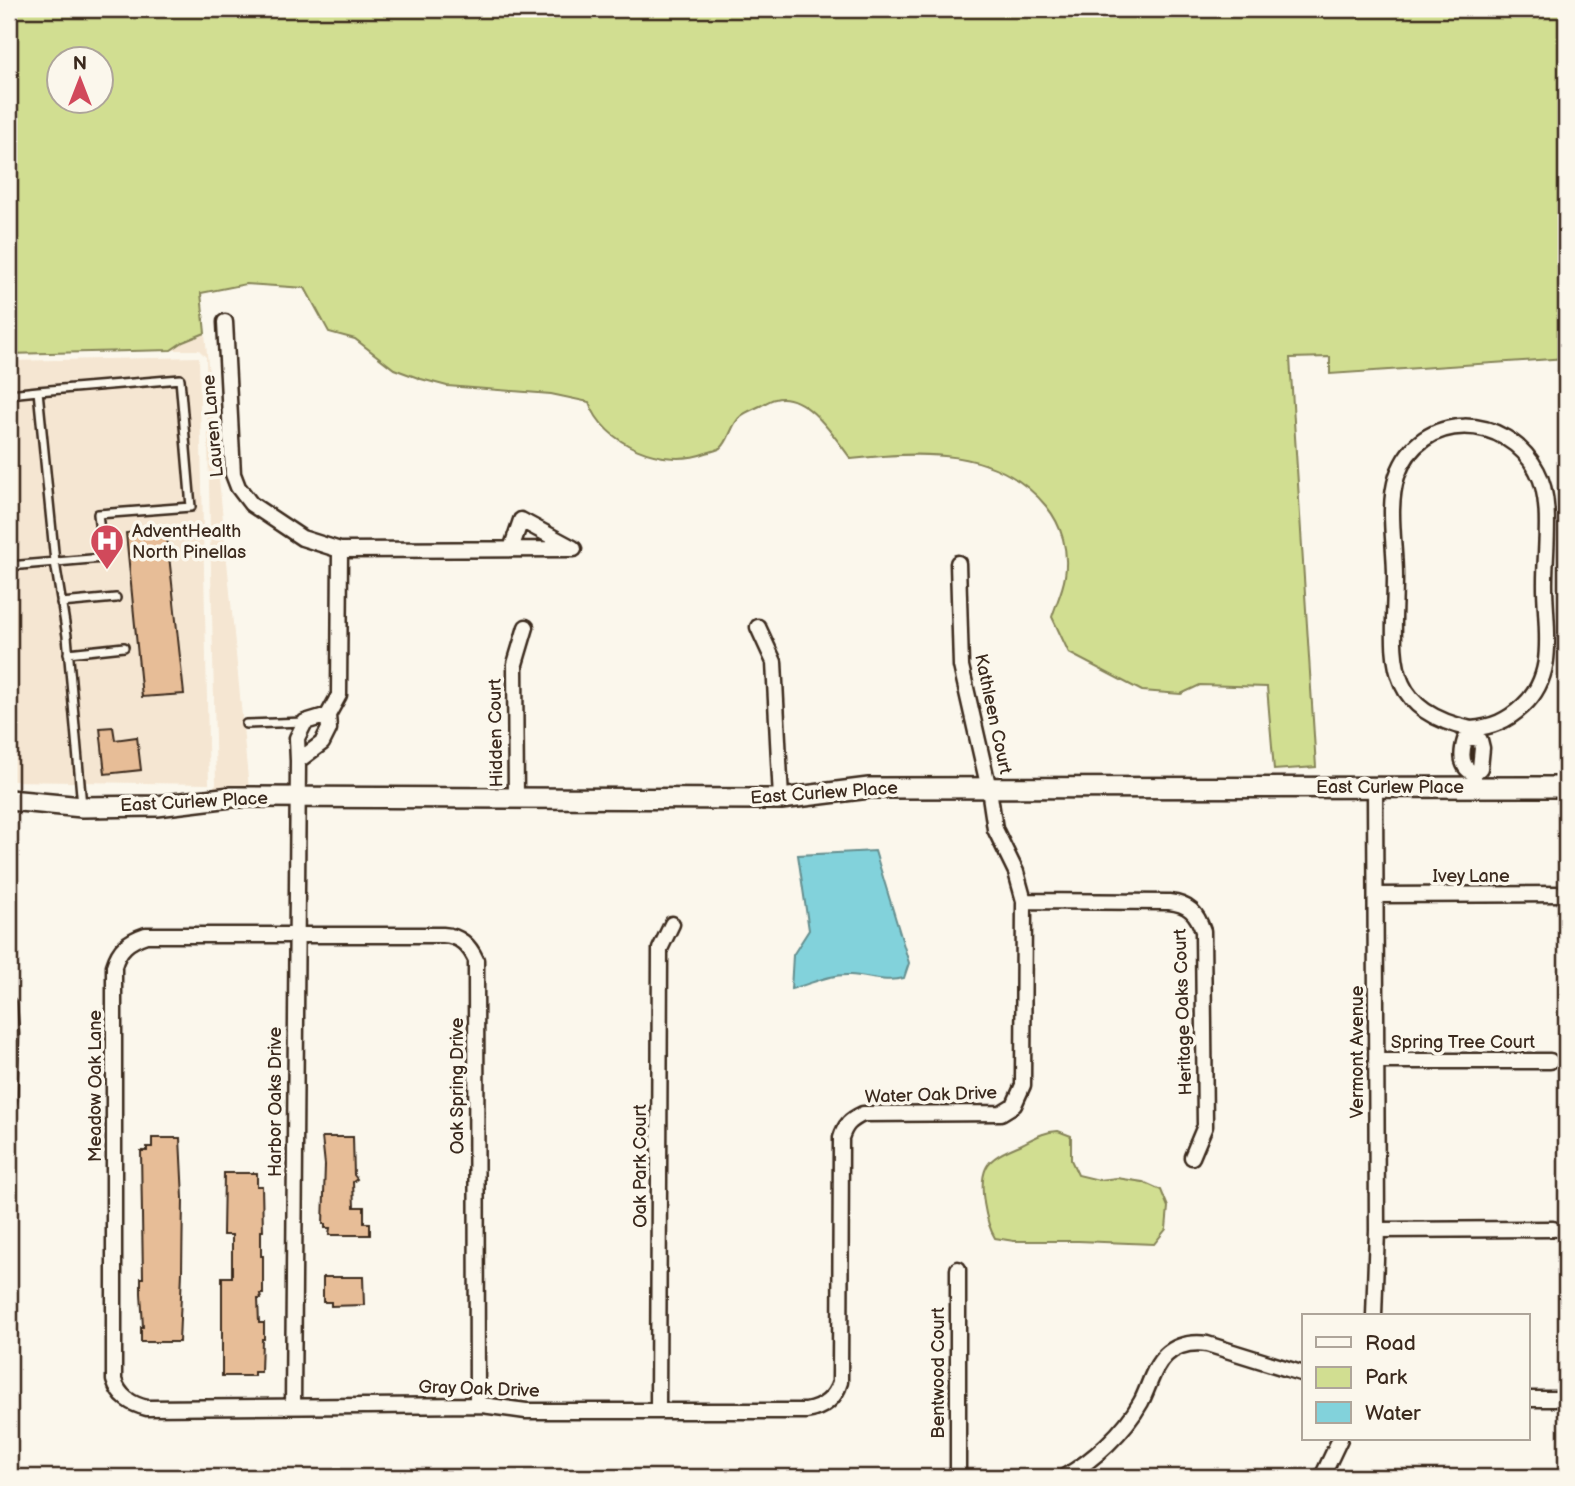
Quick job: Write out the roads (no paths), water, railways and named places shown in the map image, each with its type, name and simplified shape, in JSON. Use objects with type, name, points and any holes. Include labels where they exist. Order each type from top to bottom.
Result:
[{"type":"street","name":"Lauren Lane","points":[[225,322],[233,474],[238,487],[251,504],[302,538],[340,550],[511,549]]},
{"type":"street","points":[[1471,733],[1511,717],[1529,701],[1541,684],[1547,645],[1546,530],[1542,481],[1530,459],[1513,441],[1490,430],[1468,426],[1438,430],[1416,447],[1398,473],[1392,503],[1396,552],[1394,644],[1396,670],[1408,696],[1424,710],[1480,740],[1480,768],[1475,780]]},
{"type":"street","points":[[298,761],[323,743],[329,729],[328,715],[339,695],[340,550]]},
{"type":"street","name":"Kathleen Court","points":[[958,563],[961,666],[989,789]]},
{"type":"street","name":"Hidden Court","points":[[516,799],[515,664],[526,626]]},
{"type":"street","points":[[758,626],[774,662],[781,799]]},
{"type":"street","points":[[297,798],[298,738],[305,722],[328,715]]},
{"type":"street","name":"East Curlew Place","points":[[9,800],[82,807],[157,806],[221,798],[781,799],[869,788],[1375,788],[1475,780],[1566,787]]},
{"type":"street","name":"Vermont Avenue","points":[[1374,1314],[1377,1230],[1375,788]]},
{"type":"street","name":"Water Oak Drive","points":[[830,1401],[838,1388],[841,1373],[841,1138],[845,1127],[851,1119],[863,1114],[993,1115],[1009,1110],[1014,1105],[1023,1085],[1024,901],[1016,872],[995,829],[989,789]]},
{"type":"street","name":"Harbor Oaks Drive","points":[[293,1407],[297,798]]},
{"type":"street","name":"Ivey Lane","points":[[1376,895],[1566,894]]},
{"type":"street","name":"Heritage Oaks Court","points":[[1024,901],[1169,902],[1185,905],[1196,915],[1203,931],[1205,1126],[1192,1157]]},
{"type":"street","name":"Oak Park Court","points":[[658,1411],[660,949],[672,924]]},
{"type":"street","name":"Meadow Oak Lane","points":[[126,1399],[114,1380],[115,961],[124,946],[146,935],[295,935]]},
{"type":"street","name":"Oak Spring Drive","points":[[295,935],[453,936],[470,947],[476,960],[477,1405]]},
{"type":"street","points":[[9,1005],[9,1100]]},
{"type":"street","name":"Spring Tree Court","points":[[1376,1061],[1550,1061]]},
{"type":"street","points":[[1377,1230],[1553,1229]]},
{"type":"street","name":"Bentwood Court","points":[[958,1269],[958,1477]]},
{"type":"street","points":[[1064,1477],[1080,1467],[1124,1425],[1141,1402],[1161,1360],[1176,1348],[1196,1343],[1207,1344],[1302,1373]]},
{"type":"street","name":"Gray Oak Drive","points":[[126,1399],[132,1404],[147,1408],[477,1405],[526,1411],[806,1411],[830,1401]]},
{"type":"street","points":[[1530,1399],[1555,1399]]},
{"type":"street","points":[[1322,1477],[1340,1440]]},
{"type":"lane","points":[[9,394],[180,379],[191,507],[98,514],[103,558],[9,566]]},
{"type":"lane","points":[[38,391],[55,562],[68,653],[82,807]]},
{"type":"lane","points":[[61,603],[116,598]]},
{"type":"lane","points":[[68,653],[124,647]]},
{"type":"lane","points":[[246,723],[305,722]]},
{"type":"water","points":[[875,851],[909,963],[904,978],[884,980],[842,975],[791,989],[793,955],[809,930],[798,855]]},
{"type":"place","name":"AdventHealth North Pinellas","points":[[107,571]]}]
